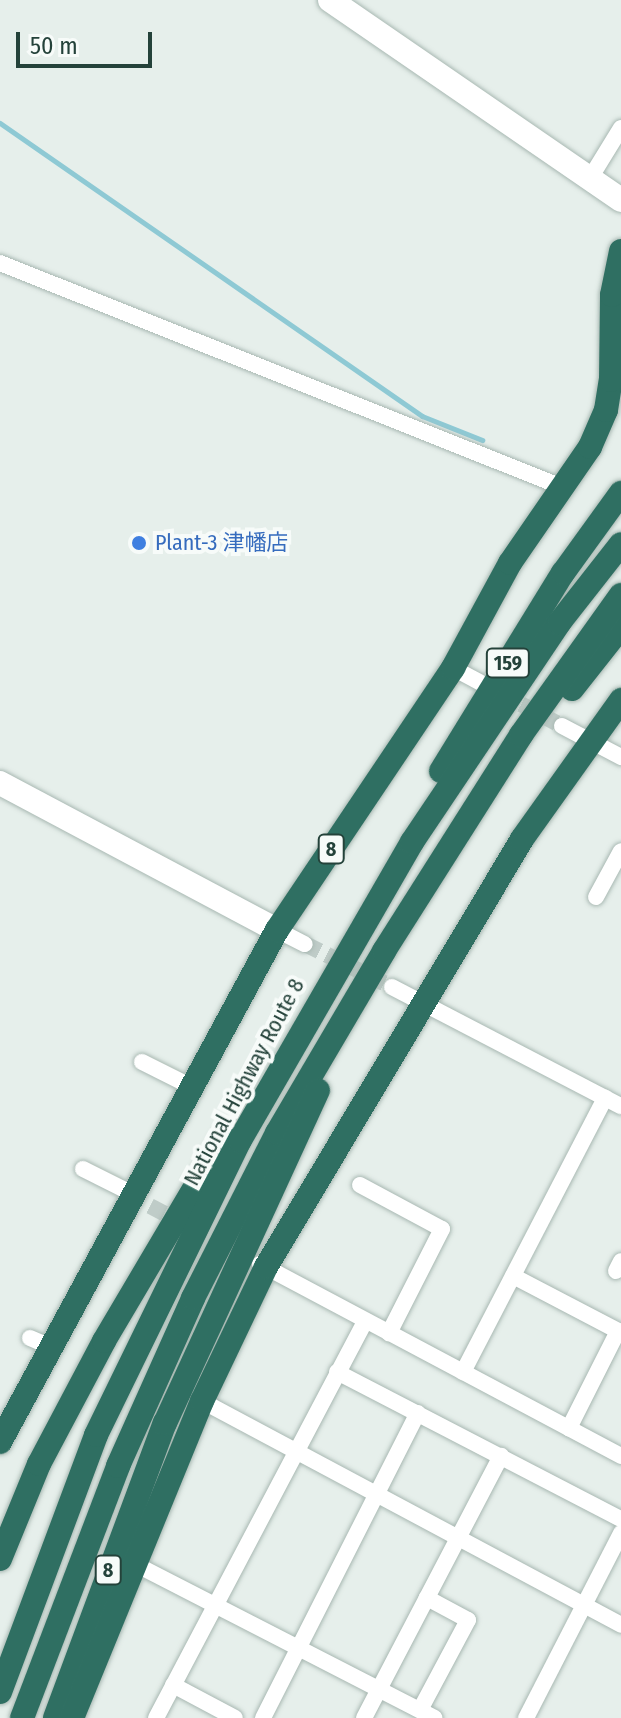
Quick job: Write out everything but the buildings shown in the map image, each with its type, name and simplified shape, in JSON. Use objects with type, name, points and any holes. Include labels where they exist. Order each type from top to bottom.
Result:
[{"type":"highway","name":"8","points":[[0,1442],[40,1343],[138,1199],[192,1087],[277,930],[453,668],[482,608],[590,447],[606,410],[612,295],[621,251]]},
{"type":"highway","name":"159","points":[[412,842],[416,810],[563,573],[621,493]]},
{"type":"highway","name":"National Highway Route 8","points":[[0,1692],[96,1435],[240,1140],[356,932],[412,842],[559,623],[621,544]]},
{"type":"highway","name":"8","points":[[22,1718],[87,1541],[193,1298],[277,1133],[384,951],[521,735],[621,595]]},
{"type":"highway","points":[[442,859],[468,834],[621,627]]},
{"type":"highway","name":"8","points":[[72,1718],[133,1563],[263,1265],[522,839],[589,740],[621,700]]},
{"type":"highway","points":[[0,1559],[39,1464],[104,1341],[294,1012],[356,932]]},
{"type":"highway","name":"8","points":[[55,1718],[165,1423],[384,951]]},
{"type":"street","points":[[330,0],[621,200]]},
{"type":"street","points":[[589,180],[621,128]]},
{"type":"street","points":[[0,263],[562,487]]},
{"type":"street","points":[[453,668],[479,682]]},
{"type":"street","points":[[562,726],[621,757]]},
{"type":"street","points":[[0,783],[305,944]]},
{"type":"street","points":[[596,897],[621,851]]},
{"type":"street","points":[[392,987],[621,1106]]},
{"type":"street","points":[[142,1062],[192,1087]]},
{"type":"street","points":[[463,1372],[605,1098]]},
{"type":"street","points":[[83,1169],[138,1199]]},
{"type":"street","points":[[360,1185],[442,1229],[389,1333]]},
{"type":"street","points":[[263,1265],[621,1456]]},
{"type":"street","points":[[513,1276],[618,1331],[569,1428]]},
{"type":"street","points":[[156,1718],[365,1321]]},
{"type":"street","points":[[337,1372],[621,1519]]},
{"type":"street","points":[[202,1401],[621,1625]]},
{"type":"street","points":[[263,1718],[418,1413]]},
{"type":"street","points":[[364,1718],[501,1456]]},
{"type":"street","points":[[526,1718],[621,1533]]},
{"type":"street","points":[[133,1563],[435,1718]]},
{"type":"street","points":[[420,1710],[468,1620],[427,1598]]},
{"type":"street","points":[[173,1685],[235,1718]]},
{"type":"waterway","points":[[0,123],[422,416],[482,440]]},
{"type":"tunnel","points":[[500,693],[562,726]]},
{"type":"tunnel","points":[[305,944],[392,987]]},
{"type":"tunnel","points":[[150,1206],[230,1248]]},
{"type":"place","name":"Plant-3 津幡店","points":[[139,543]]}]
